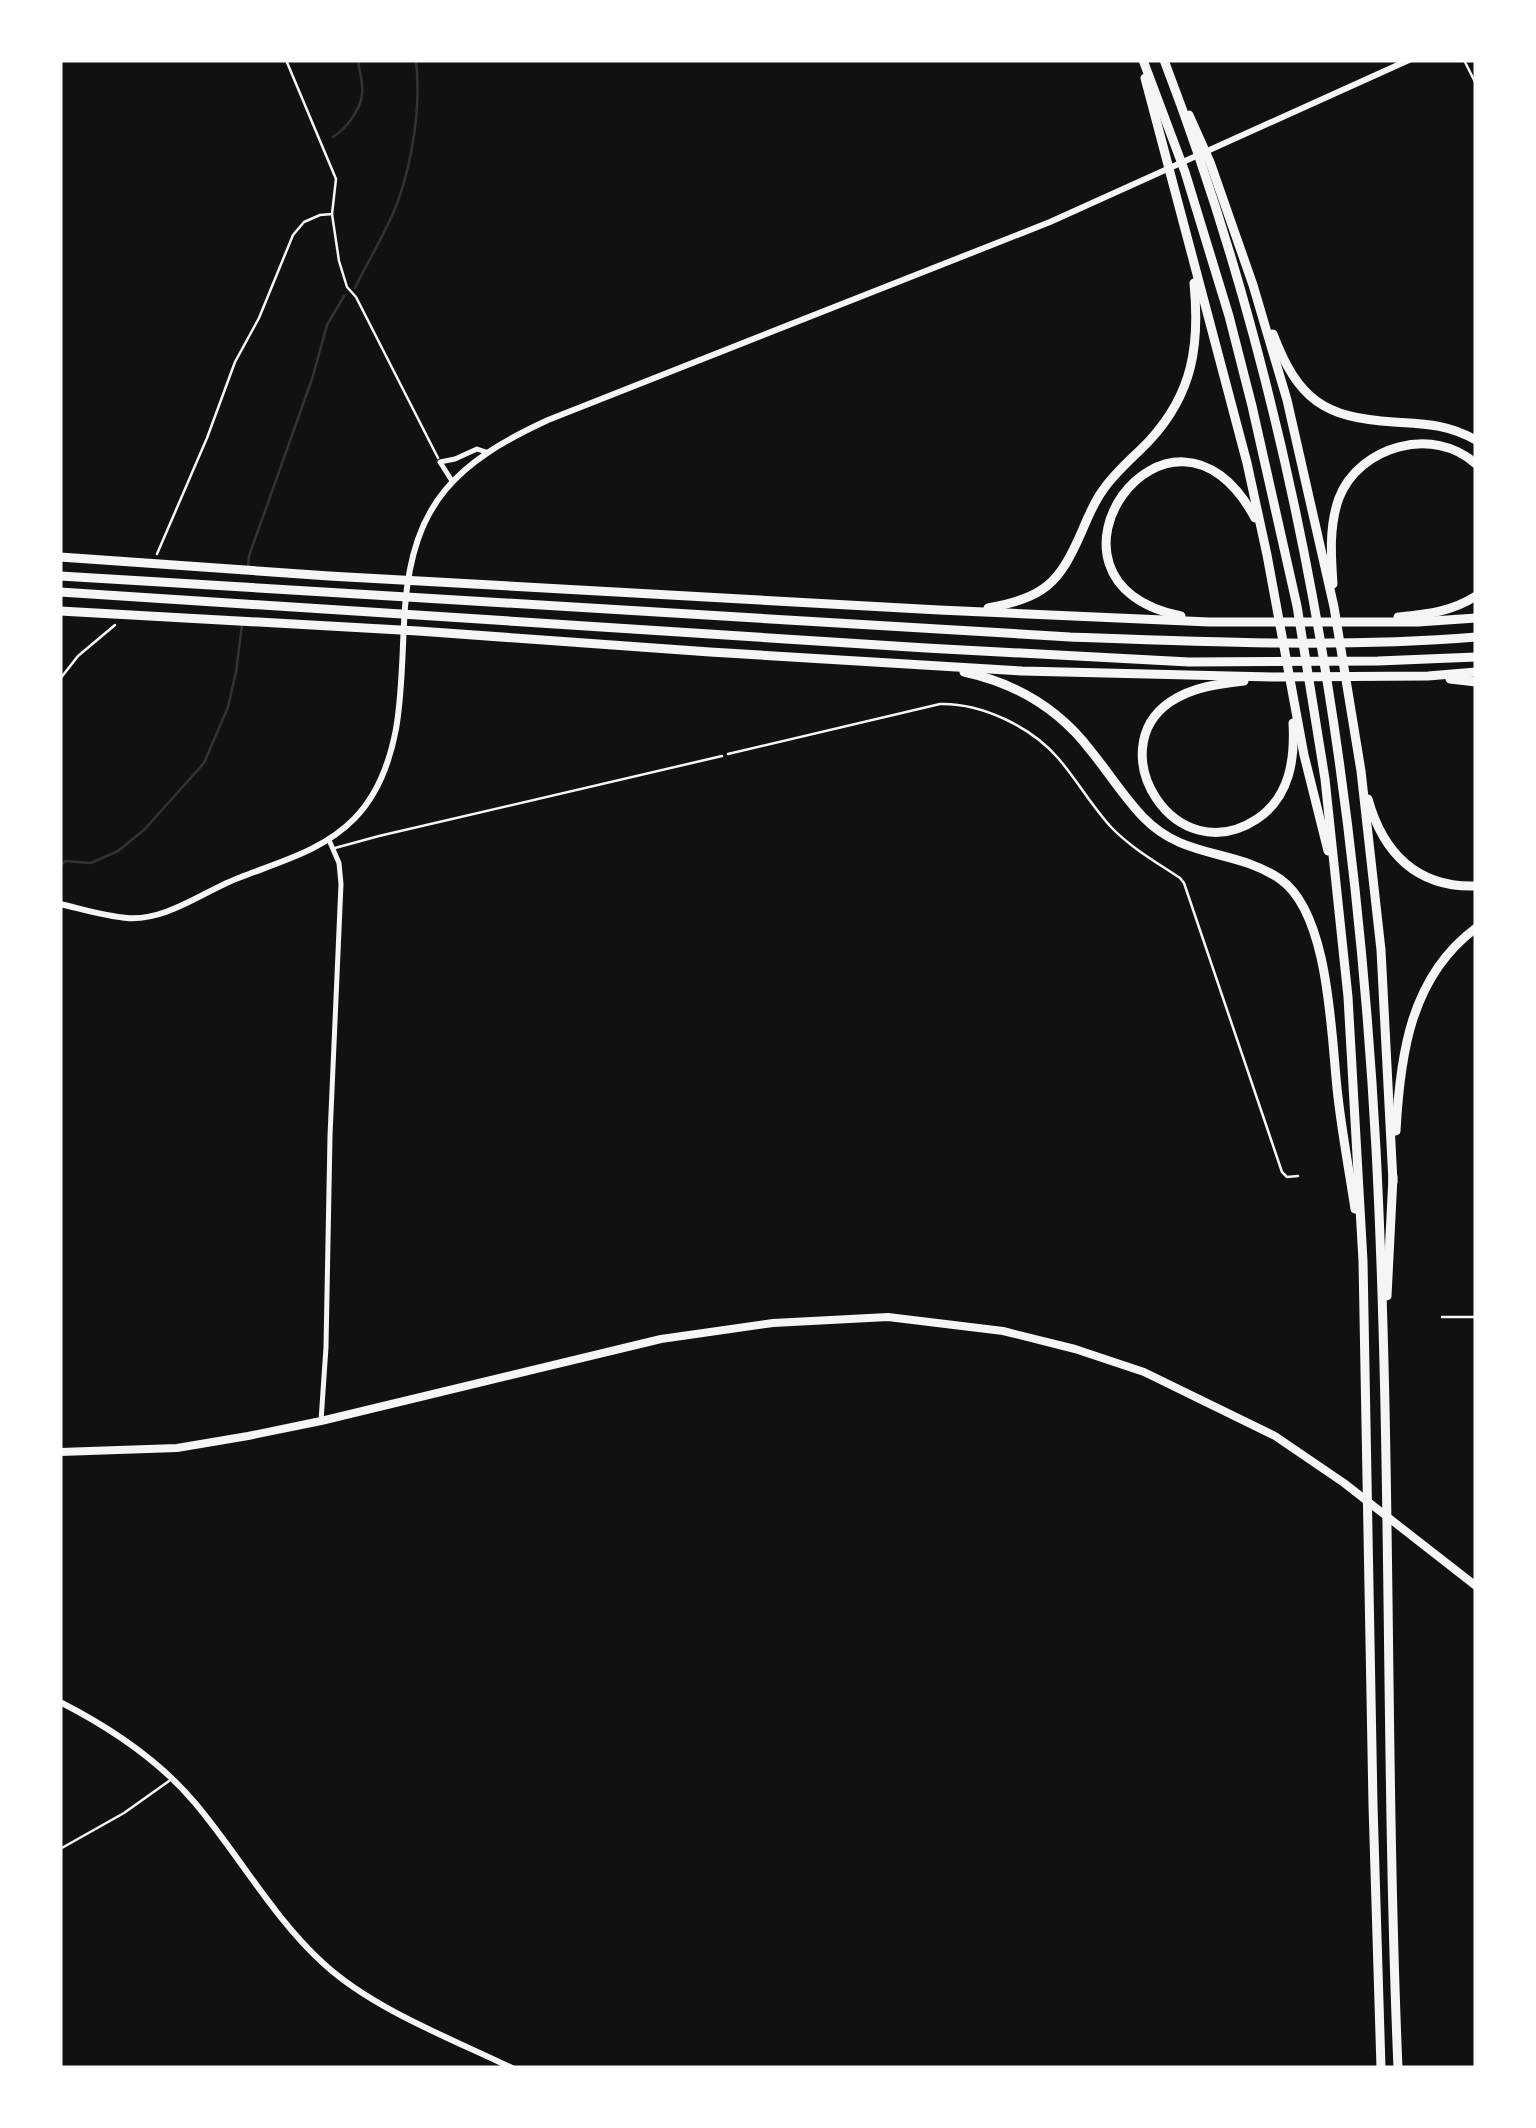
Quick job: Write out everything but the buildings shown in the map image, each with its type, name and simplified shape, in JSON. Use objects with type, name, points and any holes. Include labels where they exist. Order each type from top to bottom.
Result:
[{"type":"highway","points":[[1142,60],[1180,156],[1252,406],[1297,606],[1325,779],[1348,997],[1364,1260],[1381,2068]]},
{"type":"highway","points":[[1142,60],[1247,464],[1304,755],[1337,888]]},
{"type":"highway","points":[[1164,60],[1205,164],[1270,402],[1331,695],[1362,956],[1384,1339],[1398,2068]]},
{"type":"highway","points":[[1205,164],[1282,358],[1298,382],[1327,410],[1380,421],[1438,424],[1476,440]]},
{"type":"highway","points":[[939,610],[990,608],[1022,600],[1054,580],[1069,562],[1100,494],[1166,421],[1182,393],[1196,340],[1192,260]]},
{"type":"highway","points":[[1253,285],[1287,400],[1334,606],[1361,770],[1381,950],[1393,1182]]},
{"type":"highway","points":[[1334,606],[1334,516],[1343,490],[1359,468],[1375,455],[1408,444],[1437,445],[1476,464]]},
{"type":"highway","points":[[1208,622],[1160,612],[1130,592],[1114,573],[1106,546],[1108,520],[1132,482],[1151,469],[1188,462],[1222,476],[1238,490],[1254,516],[1267,554]]},
{"type":"highway","points":[[60,557],[423,581],[1208,622],[1418,622],[1476,618]]},
{"type":"highway","points":[[60,576],[1187,641],[1416,642],[1476,638]]},
{"type":"highway","points":[[60,592],[1189,662],[1476,658]]},
{"type":"highway","points":[[1362,621],[1440,612],[1476,596]]},
{"type":"highway","points":[[60,611],[937,667],[1274,677],[1476,672]]},
{"type":"highway","points":[[937,667],[984,676],[1028,694],[1066,722],[1123,797],[1151,826],[1178,844],[1253,864],[1283,882],[1302,903],[1316,940],[1329,1004],[1337,1092],[1364,1260]]},
{"type":"highway","points":[[1428,676],[1476,682]]},
{"type":"highway","points":[[1274,677],[1198,689],[1167,704],[1157,714],[1149,727],[1142,758],[1150,790],[1170,815],[1191,828],[1234,830],[1274,805],[1291,772],[1292,695]]},
{"type":"highway","points":[[1361,770],[1376,825],[1408,866],[1442,883],[1476,886]]},
{"type":"highway","points":[[1384,1339],[1399,1075],[1406,1034],[1424,989],[1476,928]]},
{"type":"main road","points":[[60,1452],[176,1448],[321,1421],[661,1338],[774,1323],[888,1318],[1003,1331],[1144,1372],[1274,1436],[1344,1483],[1476,1586]]},
{"type":"street","points":[[60,904],[127,918],[149,916],[297,856],[329,840],[349,824],[378,787],[386,768],[398,715],[405,604],[412,560],[427,518],[440,494],[486,452],[548,420],[1050,222],[1409,60]]},
{"type":"street","points":[[452,481],[440,462],[477,449],[486,452]]},
{"type":"street","points":[[321,1421],[341,884],[339,863],[329,840]]},
{"type":"street","points":[[60,1702],[137,1750],[172,1779],[309,1950],[344,1981],[512,2068]]},
{"type":"lane","points":[[1464,60],[1476,84]]},
{"type":"lane","points":[[334,849],[722,756]]},
{"type":"lane","points":[[60,1849],[124,1814],[172,1779]]},
{"type":"path","points":[[286,60],[332,167],[336,190],[332,214],[342,276],[440,462]]},
{"type":"path","points":[[152,562],[293,235],[304,222],[332,214]]},
{"type":"path","points":[[60,679],[78,656],[118,622]]},
{"type":"path","points":[[722,756],[940,704],[983,712],[1031,734],[1055,755],[1114,830],[1184,884],[1282,1172],[1287,1178],[1298,1176]]},
{"type":"path","points":[[1442,1316],[1476,1316]]},
{"type":"waterway","points":[[333,137],[352,119],[361,101],[358,60]]},
{"type":"waterway","points":[[355,288],[389,223],[403,184],[416,113],[416,60]]},
{"type":"waterway","points":[[248,567],[327,325],[344,296]]},
{"type":"waterway","points":[[60,866],[65,861],[91,863],[118,851],[145,829],[204,763],[228,707],[242,625]]}]
